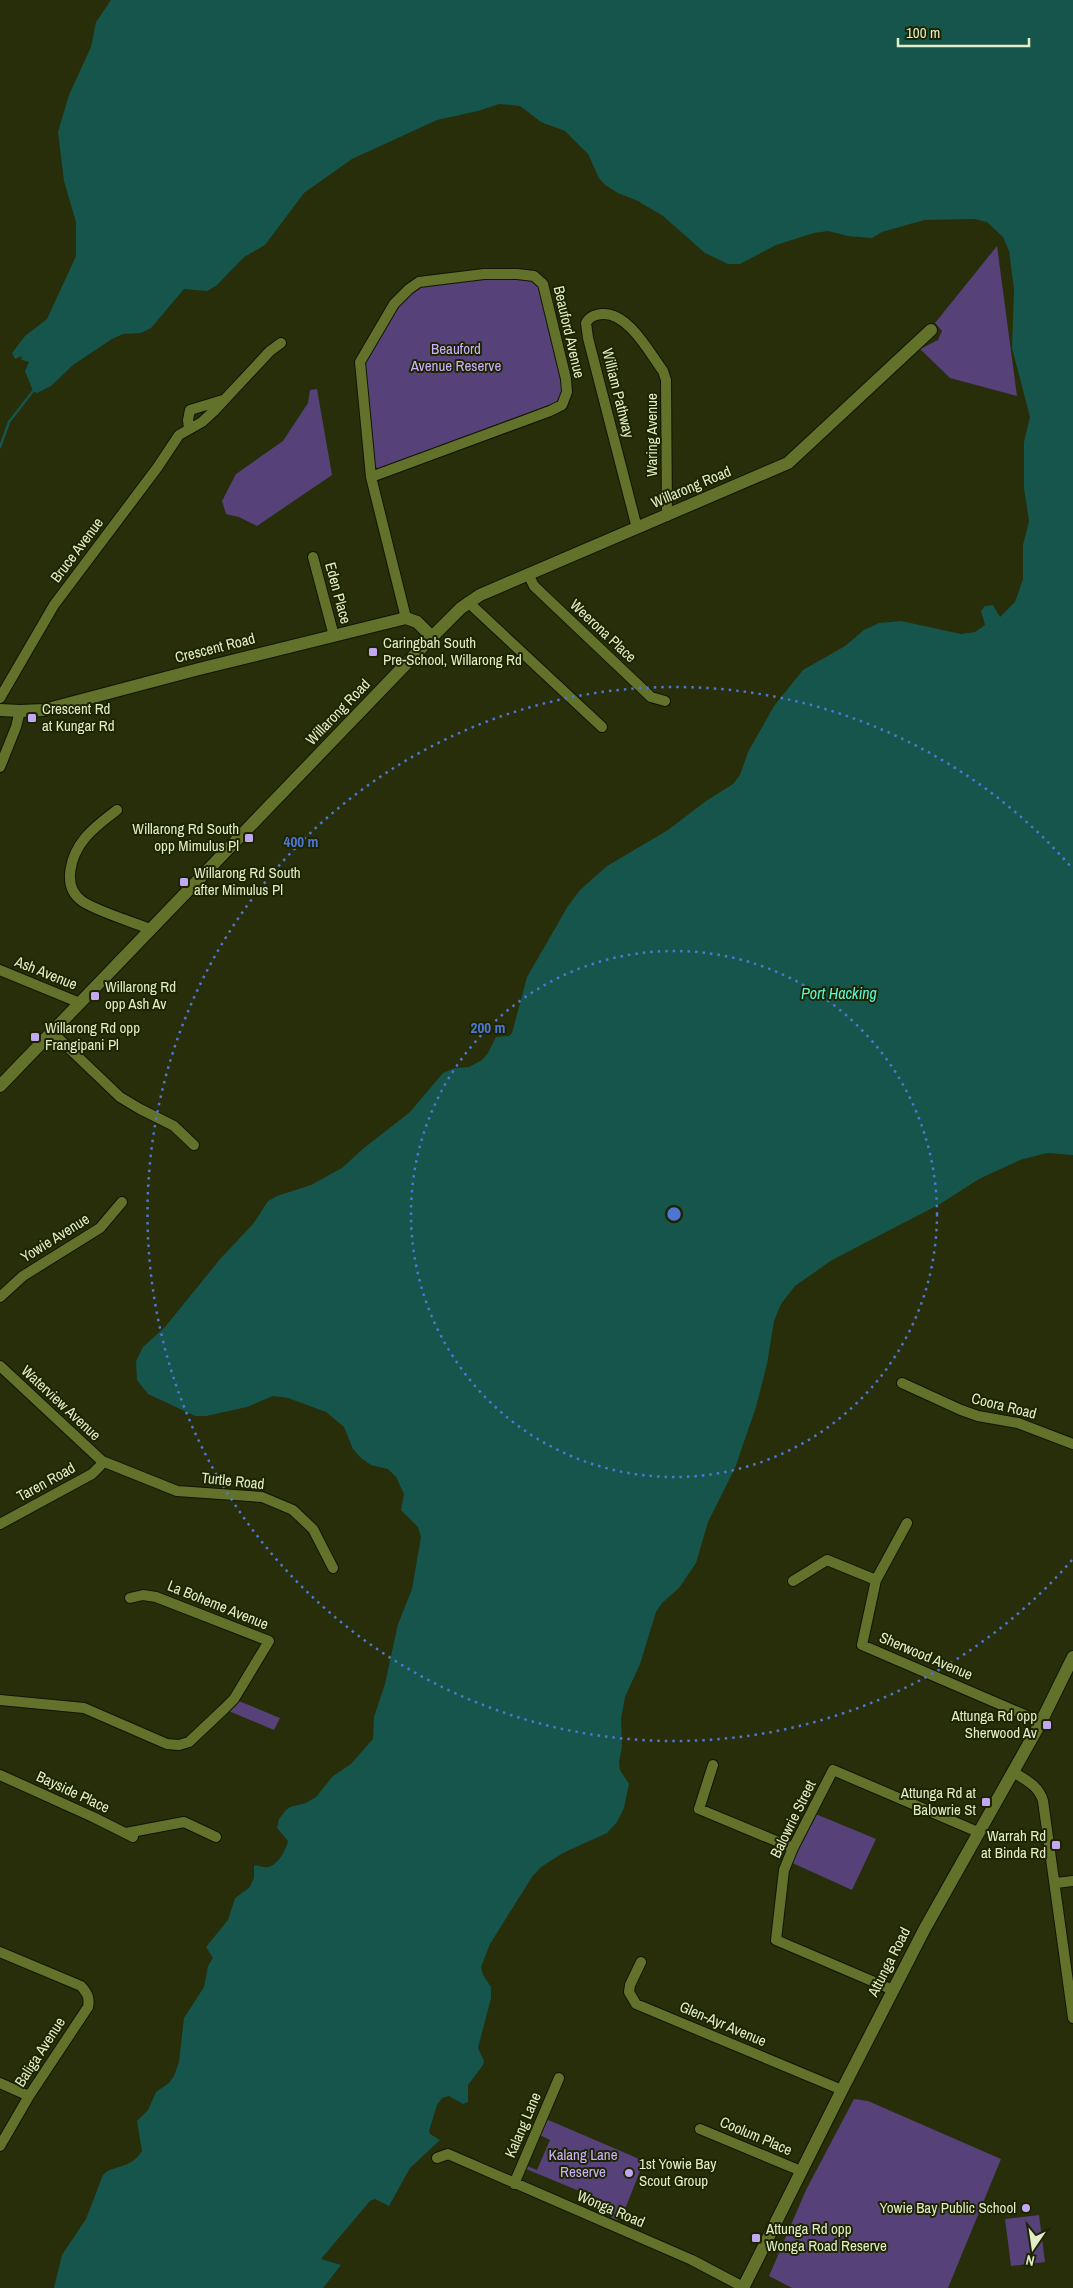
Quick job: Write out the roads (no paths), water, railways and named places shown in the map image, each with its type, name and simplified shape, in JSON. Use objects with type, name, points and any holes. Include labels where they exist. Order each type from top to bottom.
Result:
[{"type":"street","name":"Beauford Avenue","points":[[371,477],[562,405],[567,392],[566,379],[543,284],[539,279],[517,274],[484,274],[428,280],[408,289],[400,297],[360,362],[371,477],[406,618]]},
{"type":"street","name":"Waring Avenue","points":[[586,323],[590,318],[597,315],[607,314],[622,319],[663,371],[668,390],[667,516]]},
{"type":"street","name":"William Pathway","points":[[586,323],[637,528]]},
{"type":"street","name":"Willarong Road","points":[[0,1086],[432,637],[468,602],[528,574],[788,463],[931,330]]},
{"type":"street","name":"Bruce Avenue","points":[[0,698],[54,605],[157,468],[179,435],[202,422],[281,343]]},
{"type":"street","name":"Bruce Avenue","points":[[189,428],[190,410],[226,399]]},
{"type":"street","name":"Eden Place","points":[[314,557],[334,636]]},
{"type":"street","name":"Weerona Place","points":[[528,574],[534,586],[584,635],[651,696],[665,701]]},
{"type":"street","points":[[468,602],[602,727]]},
{"type":"street","name":"Crescent Road","points":[[0,710],[44,710],[406,618]]},
{"type":"street","points":[[406,618],[417,622],[432,637]]},
{"type":"street","points":[[0,767],[16,727],[20,711]]},
{"type":"street","points":[[117,810],[97,825],[83,840],[71,867],[70,882],[72,888],[83,901],[150,929]]},
{"type":"street","name":"Ash Avenue","points":[[0,970],[80,1003]]},
{"type":"street","points":[[52,1032],[120,1097],[174,1126],[194,1145]]},
{"type":"street","name":"Yowie Avenue","points":[[0,1297],[23,1276],[100,1228],[122,1202]]},
{"type":"street","name":"Waterview Avenue","points":[[0,1366],[102,1461]]},
{"type":"street","name":"Coora Road","points":[[902,1382],[960,1410],[978,1416],[1018,1424],[1073,1444]]},
{"type":"street","name":"Taren Road","points":[[0,1524],[92,1474],[102,1461]]},
{"type":"street","name":"Turtle Road","points":[[102,1461],[177,1491],[262,1497],[277,1502],[292,1510],[313,1529],[333,1568]]},
{"type":"street","points":[[793,1581],[827,1560],[876,1580],[907,1522]]},
{"type":"street","name":"Sherwood Avenue","points":[[876,1580],[862,1645],[1041,1722]]},
{"type":"street","name":"La Boheme Avenue","points":[[0,1700],[75,1705],[167,1744],[180,1745],[189,1742],[234,1698],[269,1641],[156,1597],[143,1595],[130,1598]]},
{"type":"street","name":"Attunga Road","points":[[744,2288],[893,1990],[1071,1664]]},
{"type":"street","points":[[713,1765],[699,1809],[793,1848]]},
{"type":"street","name":"Balowrie Street","points":[[893,1990],[776,1940],[784,1870],[793,1848],[834,1770],[978,1832]]},
{"type":"street","points":[[1013,1772],[1032,1784],[1041,1794],[1047,1817],[1073,2018]]},
{"type":"street","name":"Bayside Place","points":[[0,1775],[129,1835],[184,1822],[216,1837]]},
{"type":"street","points":[[1056,1884],[1073,1881]]},
{"type":"street","name":"Baliga Avenue","points":[[0,1952],[80,1986],[87,1993],[90,2000],[88,2007],[0,2146]]},
{"type":"street","name":"Glen-Ayr Avenue","points":[[641,1962],[630,1985],[629,1992],[636,2004],[842,2090]]},
{"type":"street","name":"Kalang Lane","points":[[514,2184],[559,2078]]},
{"type":"street","points":[[0,2083],[30,2096]]},
{"type":"street","name":"Coolum Place","points":[[700,2128],[801,2171]]},
{"type":"street","name":"Wonga Road","points":[[437,2158],[448,2154],[692,2260],[744,2288]]},
{"type":"water","name":"Port Hacking","points":[[111,0],[1073,0],[1073,1155],[1047,1153],[1020,1160],[979,1179],[940,1204],[832,1260],[795,1286],[781,1304],[774,1321],[767,1364],[756,1407],[735,1468],[708,1522],[696,1563],[679,1588],[662,1603],[656,1612],[640,1664],[625,1697],[621,1719],[622,1747],[619,1762],[620,1770],[629,1784],[624,1808],[617,1822],[607,1833],[563,1853],[541,1867],[532,1877],[490,1944],[481,1967],[483,1975],[491,1987],[491,1998],[478,2048],[484,2061],[468,2085],[468,2102],[463,2104],[449,2096],[442,2098],[437,2105],[429,2131],[430,2134],[440,2140],[410,2168],[389,2206],[375,2199],[370,2201],[321,2259],[341,2265],[323,2288],[54,2288],[62,2255],[86,2219],[103,2175],[132,2161],[142,2151],[137,2121],[148,2110],[156,2092],[169,2083],[174,2076],[179,2062],[184,2018],[204,1987],[208,1966],[213,1958],[206,1947],[228,1920],[235,1898],[249,1888],[254,1878],[254,1866],[272,1866],[283,1853],[288,1841],[277,1828],[279,1819],[290,1807],[306,1803],[316,1797],[333,1776],[351,1764],[373,1739],[374,1717],[385,1684],[398,1624],[412,1589],[421,1537],[418,1527],[401,1510],[404,1494],[396,1477],[388,1469],[371,1465],[361,1458],[353,1449],[344,1427],[326,1412],[288,1398],[273,1396],[247,1407],[206,1416],[195,1416],[148,1394],[137,1380],[136,1361],[143,1347],[165,1327],[221,1258],[253,1224],[268,1201],[277,1196],[311,1185],[342,1168],[410,1112],[443,1073],[455,1068],[469,1067],[482,1060],[496,1037],[509,1036],[512,1033],[527,977],[568,906],[580,890],[607,866],[668,830],[706,801],[733,784],[740,775],[748,752],[774,706],[803,670],[845,646],[864,630],[879,623],[901,621],[961,634],[975,632],[985,625],[981,611],[985,606],[993,605],[1000,617],[1015,602],[1023,579],[1023,545],[1029,521],[1024,488],[1024,442],[1030,417],[1012,348],[1014,289],[1009,251],[1003,237],[987,222],[975,219],[924,220],[882,232],[872,238],[848,236],[828,231],[814,233],[776,245],[740,264],[728,264],[705,253],[663,216],[605,185],[599,178],[588,154],[565,131],[541,122],[520,106],[499,104],[478,111],[437,120],[352,159],[304,193],[265,245],[244,257],[216,286],[207,291],[184,289],[151,328],[141,333],[123,334],[112,339],[73,365],[51,386],[37,393],[33,391],[25,371],[29,362],[22,360],[21,356],[15,359],[12,353],[25,336],[47,319],[76,256],[76,222],[64,181],[58,132],[69,95],[91,47],[96,22]]},
{"type":"waterway","points":[[0,447],[9,422],[33,391]]},
{"type":"place","name":"Caringbah South Pre-School, Willarong Rd","points":[[373,652]]},
{"type":"place","name":"Crescent Rd at Kungar Rd","points":[[32,718]]},
{"type":"place","name":"Willarong Rd South opp Mimulus Pl","points":[[249,838]]},
{"type":"place","name":"Willarong Rd South after Mimulus Pl","points":[[184,882]]},
{"type":"place","name":"Willarong Rd opp Ash Av","points":[[95,996]]},
{"type":"place","name":"Willarong Rd opp Frangipani Pl","points":[[35,1037]]},
{"type":"place","name":"Attunga Rd opp Sherwood Av","points":[[1047,1725]]},
{"type":"place","name":"Attunga Rd at Balowrie St","points":[[986,1802]]},
{"type":"place","name":"Warrah Rd at Binda Rd","points":[[1056,1845]]},
{"type":"place","name":"1st Yowie Bay Scout Group","points":[[629,2173]]},
{"type":"place","name":"Yowie Bay Public School","points":[[1026,2208]]},
{"type":"place","name":"Attunga Rd opp Wonga Road Reserve","points":[[756,2238]]},
{"type":"park label","name":"Beauford Avenue Reserve","points":[[456,358]]},
{"type":"park label","name":"Kalang Lane Reserve","points":[[583,2164]]}]
